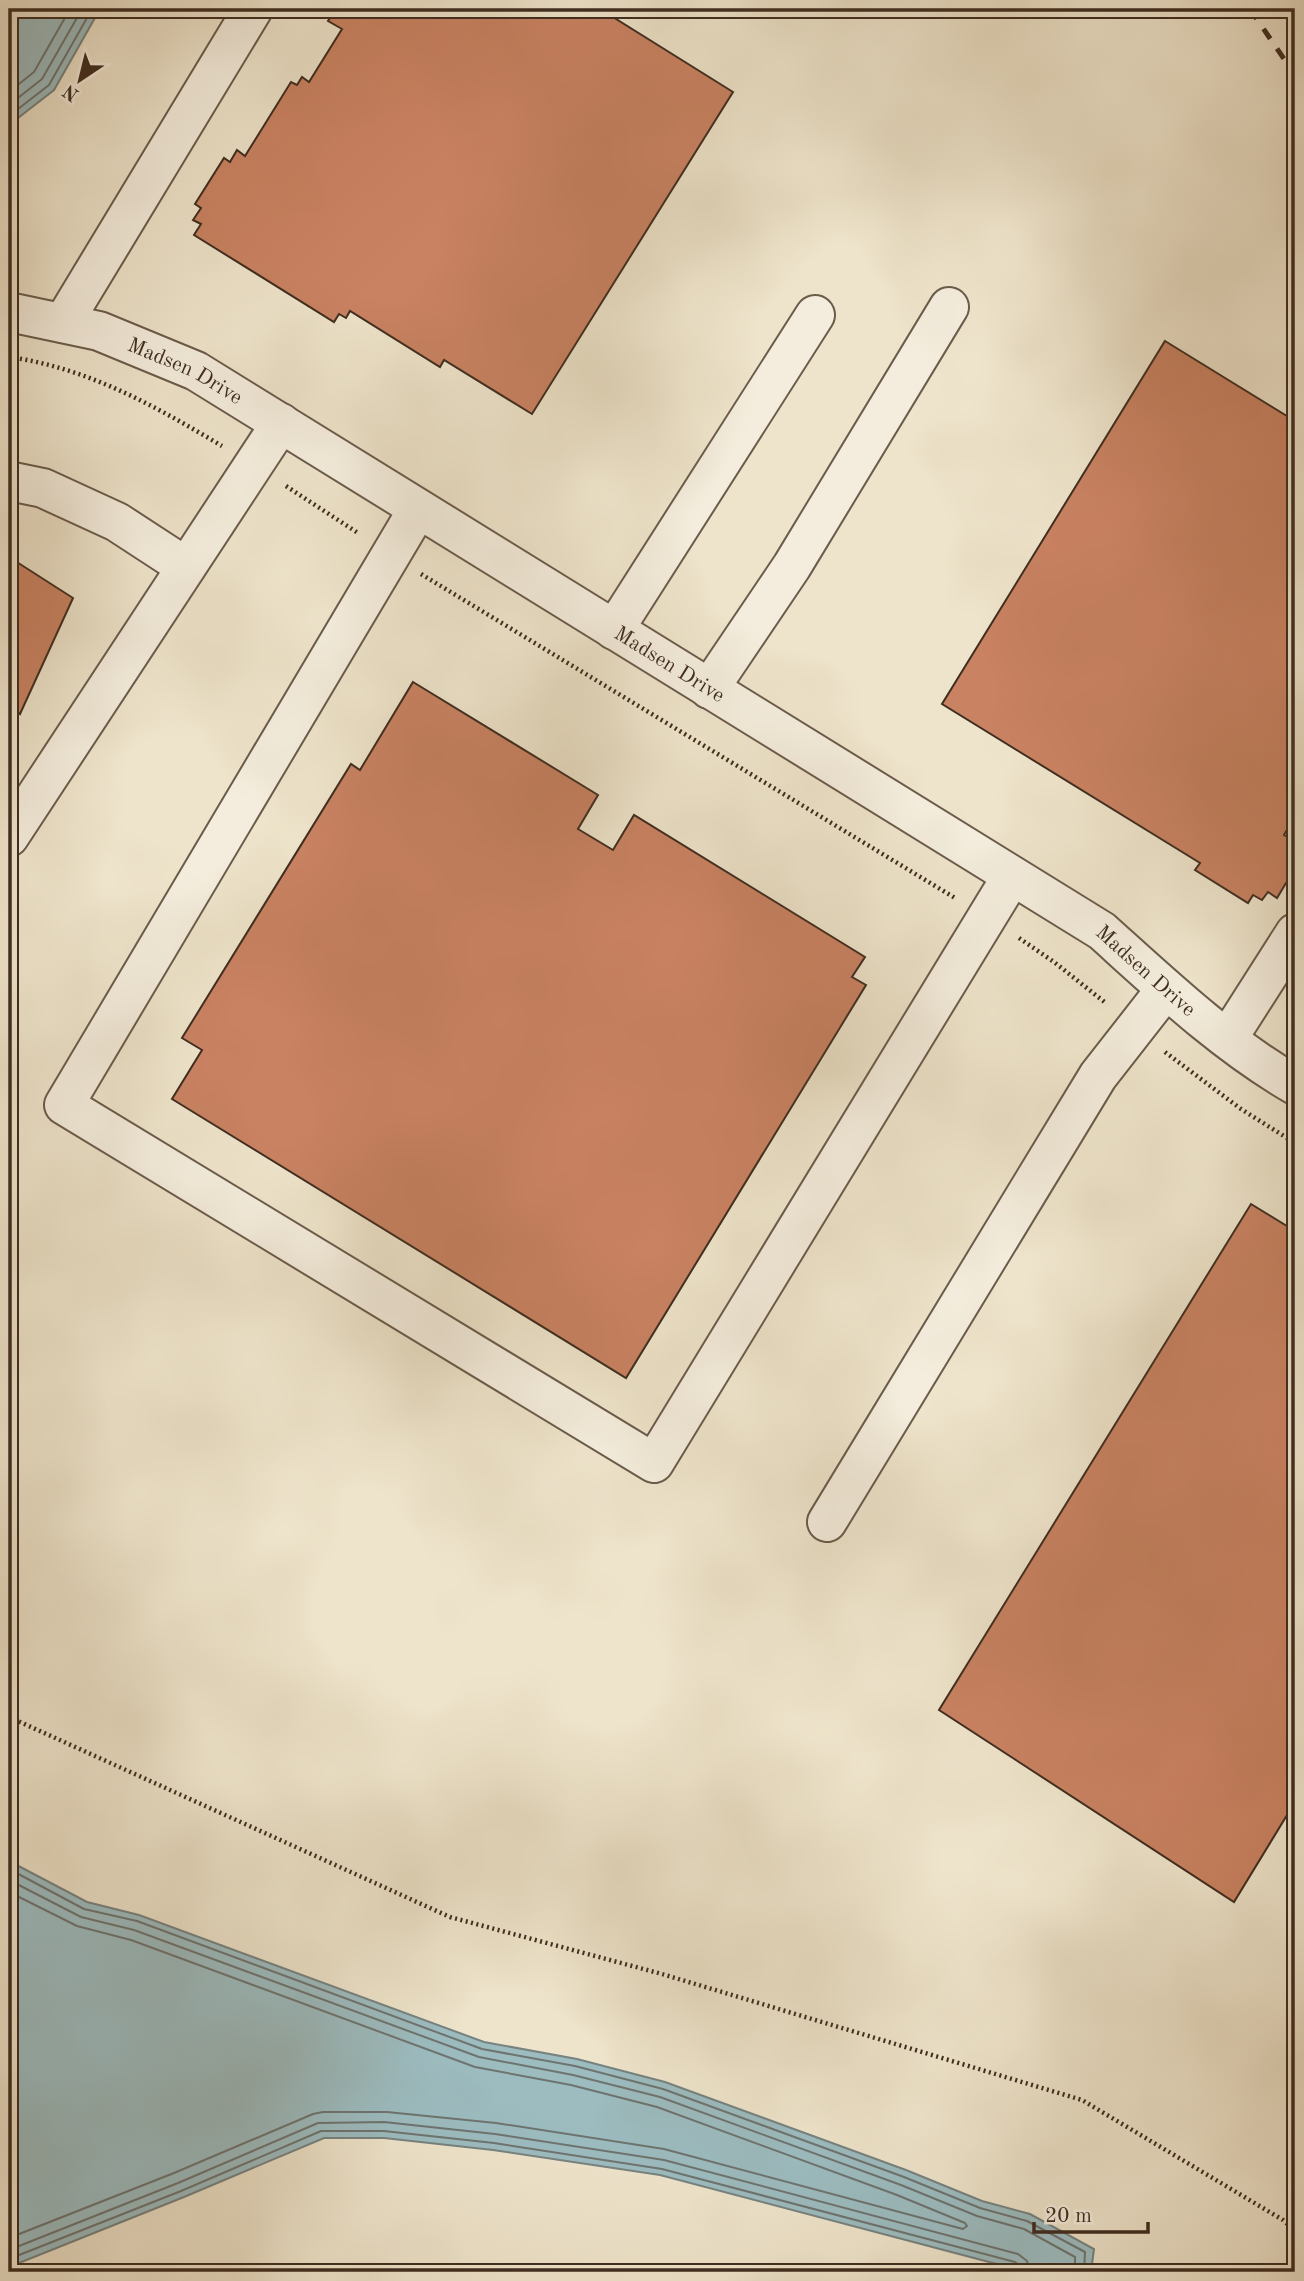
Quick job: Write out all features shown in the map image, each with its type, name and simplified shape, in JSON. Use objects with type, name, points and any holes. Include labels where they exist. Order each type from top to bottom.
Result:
[{"type":"street","points":[[63,323],[253,9]]},
{"type":"street","points":[[709,689],[792,566],[949,307]]},
{"type":"street","name":"Madsen Drive","points":[[9,312],[99,331],[196,371],[1102,931],[1166,989],[1267,1069],[1295,1085]]},
{"type":"street","points":[[614,630],[815,315]]},
{"type":"street","points":[[9,837],[281,423]]},
{"type":"street","points":[[9,481],[43,488],[117,522],[186,568]]},
{"type":"street","points":[[418,509],[64,1105],[75,1112],[654,1463],[1012,876]]},
{"type":"street","points":[[1228,1038],[1295,933]]},
{"type":"street","points":[[827,1522],[1098,1076],[1166,989]]},
{"type":"path","points":[[9,357],[76,372],[119,390],[155,407],[253,465],[390,554],[987,918],[1054,962],[1241,1109],[1295,1143]]},
{"type":"path","points":[[9,1717],[450,1917],[662,1974],[1082,2099],[1283,2220],[1295,2231]]},
{"type":"water","points":[[9,9],[100,9],[54,90],[9,125]]},
{"type":"water","points":[[9,1861],[87,1902],[139,1915],[484,2042],[577,2059],[665,2082],[906,2170],[982,2201],[1030,2214],[1094,2249],[1091,2272],[1027,2272],[660,2175],[493,2150],[384,2138],[324,2138],[9,2267]]},
{"type":"building","points":[[336,9],[600,9],[733,92],[532,414],[444,360],[440,367],[350,311],[346,318],[339,314],[334,322],[194,235],[201,224],[193,220],[201,208],[195,204],[224,158],[230,162],[237,150],[245,156],[291,82],[297,85],[302,77],[309,82],[342,29],[328,21]]},
{"type":"building","points":[[1165,341],[1295,421],[1295,816],[1284,835],[1295,842],[1295,868],[1277,898],[1268,892],[1262,900],[1253,895],[1248,903],[1195,870],[1200,863],[942,704]]},
{"type":"building","points":[[9,557],[73,598],[20,714],[9,704]]},
{"type":"building","points":[[413,682],[598,795],[578,829],[613,850],[634,815],[865,957],[852,977],[866,985],[626,1378],[172,1099],[202,1050],[182,1038],[351,764],[360,770]]},
{"type":"building","points":[[1251,1204],[1295,1231],[1295,1802],[1234,1902],[939,1710]]},
{"type":"railway","points":[[1250,9],[1295,75]]}]
